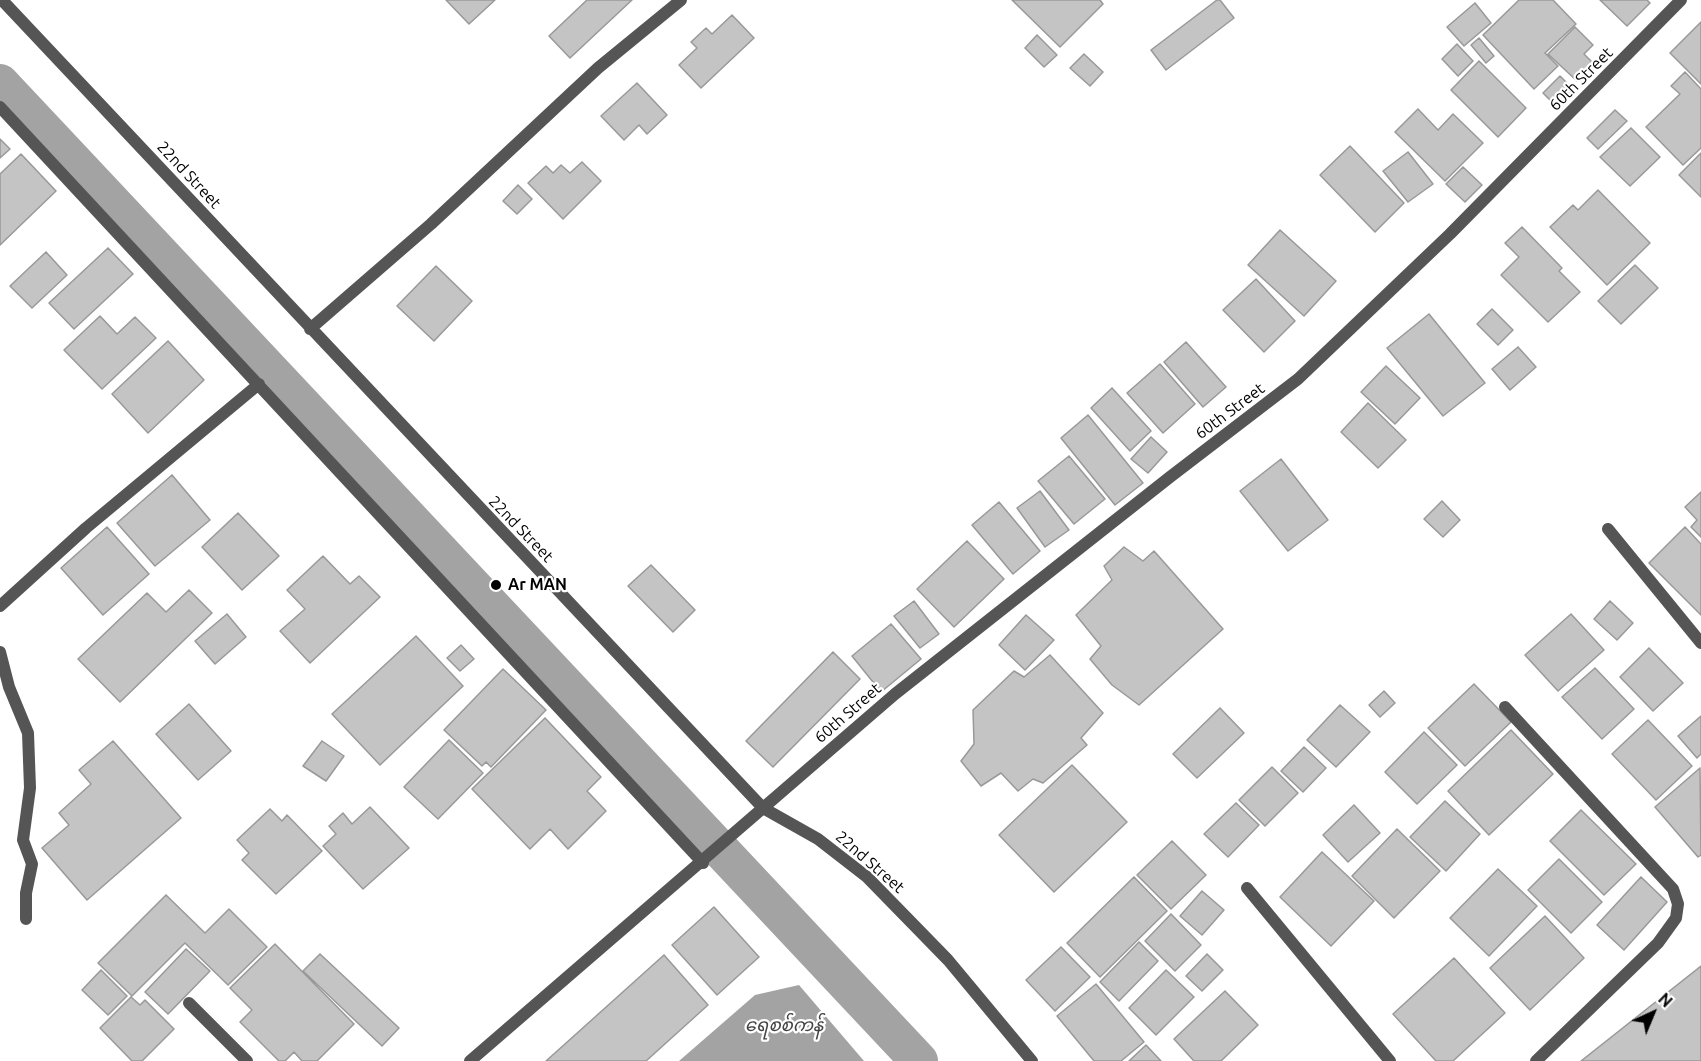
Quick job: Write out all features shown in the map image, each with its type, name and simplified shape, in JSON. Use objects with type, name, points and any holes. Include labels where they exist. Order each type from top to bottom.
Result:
[{"type":"street","name":"22nd Street","points":[[2,0],[763,808],[818,839],[867,877],[948,960],[1032,1061]]},
{"type":"street","points":[[310,329],[431,224],[598,68],[681,0]]},
{"type":"street","name":"60th Street","points":[[707,859],[763,808],[962,641],[1298,379],[1450,234],[1681,0]]},
{"type":"street","points":[[0,107],[707,859],[470,1061]]},
{"type":"street","points":[[0,606],[86,528],[259,384]]},
{"type":"street","points":[[1608,529],[1701,643]]},
{"type":"street","points":[[0,652],[9,687],[28,733],[30,788],[22,840],[32,864],[26,893],[26,919]]},
{"type":"street","points":[[1505,707],[1672,889],[1678,904],[1676,918],[1658,942],[1536,1061]]},
{"type":"street","points":[[1246,888],[1390,1061]]},
{"type":"street","points":[[189,1003],[247,1061]]},
{"type":"water","name":"ရေစစ်ကန်","points":[[799,985],[864,1061],[679,1061],[755,995]]},
{"type":"building","points":[[446,0],[495,0],[469,24]]},
{"type":"building","points":[[587,0],[632,0],[570,58],[549,36]]},
{"type":"building","points":[[1012,0],[1100,0],[1103,4],[1060,47]]},
{"type":"building","points":[[1220,0],[1234,18],[1166,70],[1151,50]]},
{"type":"building","points":[[1519,0],[1553,0],[1576,24],[1545,53],[1558,66],[1534,89],[1483,35]]},
{"type":"building","points":[[1600,0],[1647,0],[1650,3],[1627,26]]},
{"type":"building","points":[[1475,3],[1491,23],[1464,46],[1447,27]]},
{"type":"building","points":[[732,15],[754,38],[701,88],[679,65],[697,48],[691,42],[706,28],[712,34]]},
{"type":"building","points":[[1701,22],[1701,84],[1670,53]]},
{"type":"building","points":[[1575,27],[1593,45],[1584,54],[1594,64],[1577,81],[1548,54]]},
{"type":"building","points":[[1037,35],[1057,55],[1044,67],[1025,48]]},
{"type":"building","points":[[1479,38],[1494,56],[1486,63],[1471,45]]},
{"type":"building","points":[[1457,44],[1473,61],[1458,76],[1442,59]]},
{"type":"building","points":[[1084,54],[1103,72],[1090,86],[1070,68]]},
{"type":"building","points":[[1479,61],[1526,108],[1498,137],[1451,90]]},
{"type":"building","points":[[1685,72],[1701,89],[1701,148],[1683,165],[1646,127],[1680,94],[1671,86]]},
{"type":"building","points":[[1560,76],[1574,90],[1557,107],[1543,93]]},
{"type":"building","points":[[637,83],[667,115],[647,134],[639,125],[624,140],[601,116]]},
{"type":"building","points":[[1418,109],[1438,130],[1453,114],[1483,143],[1445,181],[1395,132]]},
{"type":"building","points":[[1615,110],[1627,121],[1598,149],[1587,138]]},
{"type":"building","points":[[1631,128],[1660,157],[1630,186],[1600,157]]},
{"type":"building","points":[[0,139],[10,149],[0,158]]},
{"type":"building","points":[[1350,146],[1404,203],[1375,232],[1320,175]]},
{"type":"building","points":[[1408,152],[1433,184],[1408,202],[1383,171]]},
{"type":"building","points":[[1701,153],[1701,197],[1679,175]]},
{"type":"building","points":[[21,154],[56,191],[0,245],[0,174]]},
{"type":"building","points":[[582,162],[601,181],[563,219],[528,183],[546,166],[553,173],[561,165],[570,173]]},
{"type":"building","points":[[1463,167],[1482,185],[1465,202],[1446,184]]},
{"type":"building","points":[[518,185],[532,199],[517,214],[503,201]]},
{"type":"building","points":[[1598,190],[1650,243],[1607,285],[1550,227],[1573,205],[1578,210]]},
{"type":"building","points":[[1522,227],[1562,268],[1559,271],[1580,292],[1548,322],[1501,275],[1519,257],[1505,243]]},
{"type":"building","points":[[1280,230],[1336,281],[1304,316],[1248,265]]},
{"type":"building","points":[[108,248],[133,274],[74,329],[49,303]]},
{"type":"building","points":[[46,252],[67,275],[32,308],[10,286]]},
{"type":"building","points":[[1635,265],[1658,288],[1621,324],[1598,301]]},
{"type":"building","points":[[436,266],[472,301],[434,341],[397,306]]},
{"type":"building","points":[[1256,279],[1295,321],[1264,352],[1223,310]]},
{"type":"building","points":[[1492,309],[1513,330],[1498,345],[1477,324]]},
{"type":"building","points":[[1429,314],[1485,383],[1443,416],[1387,348]]},
{"type":"building","points":[[100,316],[117,334],[135,317],[156,338],[102,389],[64,350]]},
{"type":"building","points":[[168,341],[204,380],[148,433],[112,394]]},
{"type":"building","points":[[1186,342],[1226,387],[1203,407],[1164,362]]},
{"type":"building","points":[[1518,347],[1536,367],[1510,390],[1492,369]]},
{"type":"building","points":[[1160,364],[1195,404],[1163,433],[1127,393]]},
{"type":"building","points":[[1386,366],[1420,398],[1395,424],[1361,392]]},
{"type":"building","points":[[1112,388],[1151,431],[1130,451],[1091,408]]},
{"type":"building","points":[[1368,403],[1406,440],[1378,468],[1341,432]]},
{"type":"building","points":[[1088,415],[1143,483],[1115,505],[1061,438]]},
{"type":"building","points":[[1151,437],[1167,452],[1148,473],[1131,459]]},
{"type":"building","points":[[1069,456],[1105,499],[1074,524],[1038,481]]},
{"type":"building","points":[[1281,459],[1328,520],[1288,551],[1240,491]]},
{"type":"building","points":[[172,475],[210,520],[155,566],[117,523]]},
{"type":"building","points":[[1040,491],[1069,530],[1045,547],[1017,508]]},
{"type":"building","points":[[1701,492],[1701,537],[1691,527],[1697,520],[1685,507]]},
{"type":"building","points":[[1442,501],[1460,520],[1443,537],[1424,519]]},
{"type":"building","points":[[999,502],[1040,551],[1013,574],[972,525]]},
{"type":"building","points":[[238,513],[279,556],[242,590],[202,547]]},
{"type":"building","points":[[107,527],[149,574],[103,615],[61,568]]},
{"type":"building","points":[[1685,527],[1701,544],[1701,615],[1649,563]]},
{"type":"building","points":[[967,541],[1004,579],[954,627],[917,589]]},
{"type":"building","points":[[1124,547],[1143,561],[1154,551],[1223,629],[1139,705],[1112,685],[1090,659],[1101,646],[1076,615],[1112,580],[1104,566]]},
{"type":"building","points":[[323,556],[350,584],[359,576],[380,597],[310,663],[280,631],[305,609],[287,590]]},
{"type":"building","points":[[651,565],[695,610],[673,632],[628,586]]},
{"type":"building","points":[[189,590],[212,613],[120,702],[78,659],[147,593],[166,612]]},
{"type":"building","points":[[914,601],[939,634],[920,648],[894,616]]},
{"type":"building","points":[[1610,601],[1633,623],[1617,640],[1594,619]]},
{"type":"building","points":[[227,614],[246,637],[215,664],[195,641]]},
{"type":"building","points":[[1571,614],[1604,650],[1558,691],[1525,655]]},
{"type":"building","points":[[1026,615],[1054,640],[1025,670],[999,645]]},
{"type":"building","points":[[891,624],[921,659],[881,692],[852,656]]},
{"type":"building","points":[[416,636],[463,686],[380,765],[332,714]]},
{"type":"building","points":[[461,645],[474,659],[460,671],[447,658]]},
{"type":"building","points":[[1649,648],[1683,683],[1653,711],[1620,677]]},
{"type":"building","points":[[833,652],[860,679],[773,767],[746,741]]},
{"type":"building","points":[[1050,655],[1103,713],[1081,738],[1087,745],[1043,783],[1033,779],[1018,791],[1001,773],[981,786],[961,761],[974,744],[973,710],[1014,671],[1024,677]]},
{"type":"building","points":[[1595,668],[1634,709],[1602,739],[1562,697]]},
{"type":"building","points":[[503,669],[546,710],[491,767],[486,762],[482,766],[444,730]]},
{"type":"building","points":[[1474,684],[1511,722],[1465,766],[1428,728]]},
{"type":"building","points":[[1384,691],[1395,703],[1380,717],[1369,705]]},
{"type":"building","points":[[189,704],[231,751],[198,780],[156,734]]},
{"type":"building","points":[[1340,705],[1370,732],[1336,767],[1307,740]]},
{"type":"building","points":[[1220,708],[1244,733],[1197,778],[1173,754]]},
{"type":"building","points":[[1701,716],[1701,754],[1697,758],[1678,736]]},
{"type":"building","points":[[545,718],[601,777],[587,791],[606,811],[568,849],[550,829],[530,849],[472,789]]},
{"type":"building","points":[[1648,720],[1692,766],[1656,800],[1612,754]]},
{"type":"building","points":[[1511,730],[1553,774],[1489,835],[1448,791]]},
{"type":"building","points":[[1424,732],[1457,765],[1417,804],[1385,772]]},
{"type":"building","points":[[449,740],[483,773],[438,819],[404,787]]},
{"type":"building","points":[[113,741],[181,818],[87,900],[42,848],[69,825],[59,813],[91,784],[79,770]]},
{"type":"building","points":[[322,741],[344,756],[326,781],[303,766]]},
{"type":"building","points":[[1304,747],[1326,768],[1303,792],[1281,771]]},
{"type":"building","points":[[1072,765],[1127,822],[1054,892],[999,835]]},
{"type":"building","points":[[1272,767],[1298,793],[1265,826],[1239,800]]},
{"type":"building","points":[[1700,768],[1701,855],[1698,857],[1655,807]]},
{"type":"building","points":[[1445,801],[1480,834],[1446,871],[1410,837]]},
{"type":"building","points":[[1236,803],[1259,825],[1228,857],[1204,834]]},
{"type":"building","points":[[1354,805],[1380,833],[1348,862],[1323,835]]},
{"type":"building","points":[[370,807],[409,848],[363,889],[323,846],[336,834],[329,826],[343,813],[352,824]]},
{"type":"building","points":[[270,809],[282,821],[287,815],[322,851],[276,894],[242,860],[249,853],[237,840]]},
{"type":"building","points":[[1581,810],[1636,864],[1604,895],[1550,841]]},
{"type":"building","points":[[1397,829],[1440,871],[1394,918],[1352,876]]},
{"type":"building","points":[[1172,841],[1206,875],[1171,909],[1137,875]]},
{"type":"building","points":[[1322,852],[1374,901],[1331,946],[1280,897]]},
{"type":"building","points":[[1559,859],[1602,902],[1571,933],[1528,890]]},
{"type":"building","points":[[1498,869],[1537,906],[1489,956],[1450,918]]},
{"type":"building","points":[[1134,877],[1167,911],[1100,977],[1067,943]]},
{"type":"building","points":[[1641,877],[1667,902],[1624,950],[1597,925]]},
{"type":"building","points":[[1202,891],[1224,910],[1202,935],[1180,916]]},
{"type":"building","points":[[166,895],[205,933],[229,909],[267,947],[228,985],[185,943],[132,996],[98,963]]},
{"type":"building","points":[[714,907],[759,957],[717,995],[672,945]]},
{"type":"building","points":[[1171,914],[1201,945],[1175,971],[1145,941]]},
{"type":"building","points":[[1545,916],[1584,958],[1530,1010],[1490,968]]},
{"type":"building","points":[[1139,942],[1158,961],[1119,1001],[1100,982]]},
{"type":"building","points":[[275,944],[354,1024],[317,1061],[302,1061],[294,1052],[285,1061],[279,1061],[240,1022],[252,1010],[230,988]]},
{"type":"building","points":[[1061,947],[1090,977],[1055,1011],[1026,980]]},
{"type":"building","points":[[186,949],[210,971],[168,1014],[145,992]]},
{"type":"building","points":[[320,954],[399,1028],[382,1046],[303,971]]},
{"type":"building","points":[[1207,954],[1223,970],[1202,991],[1186,976]]},
{"type":"building","points":[[664,955],[708,1005],[646,1061],[546,1061]]},
{"type":"building","points":[[1454,958],[1505,1013],[1453,1061],[1436,1061],[1393,1014]]},
{"type":"building","points":[[1701,966],[1701,1061],[1581,1061]]},
{"type":"building","points":[[101,970],[127,996],[108,1015],[82,990]]},
{"type":"building","points":[[1166,970],[1194,997],[1156,1035],[1129,1008]]},
{"type":"building","points":[[1096,984],[1144,1042],[1121,1061],[1094,1061],[1057,1016]]},
{"type":"building","points":[[1225,991],[1258,1025],[1221,1061],[1194,1061],[1174,1039]]},
{"type":"building","points":[[131,997],[140,1005],[145,1000],[174,1029],[142,1061],[132,1061],[100,1028]]},
{"type":"building","points":[[1146,1045],[1161,1061],[1129,1061]]},
{"type":"waterway","points":[[0,83],[919,1061]]},
{"type":"place","name":"Ar MAN","points":[[496,585]]}]
